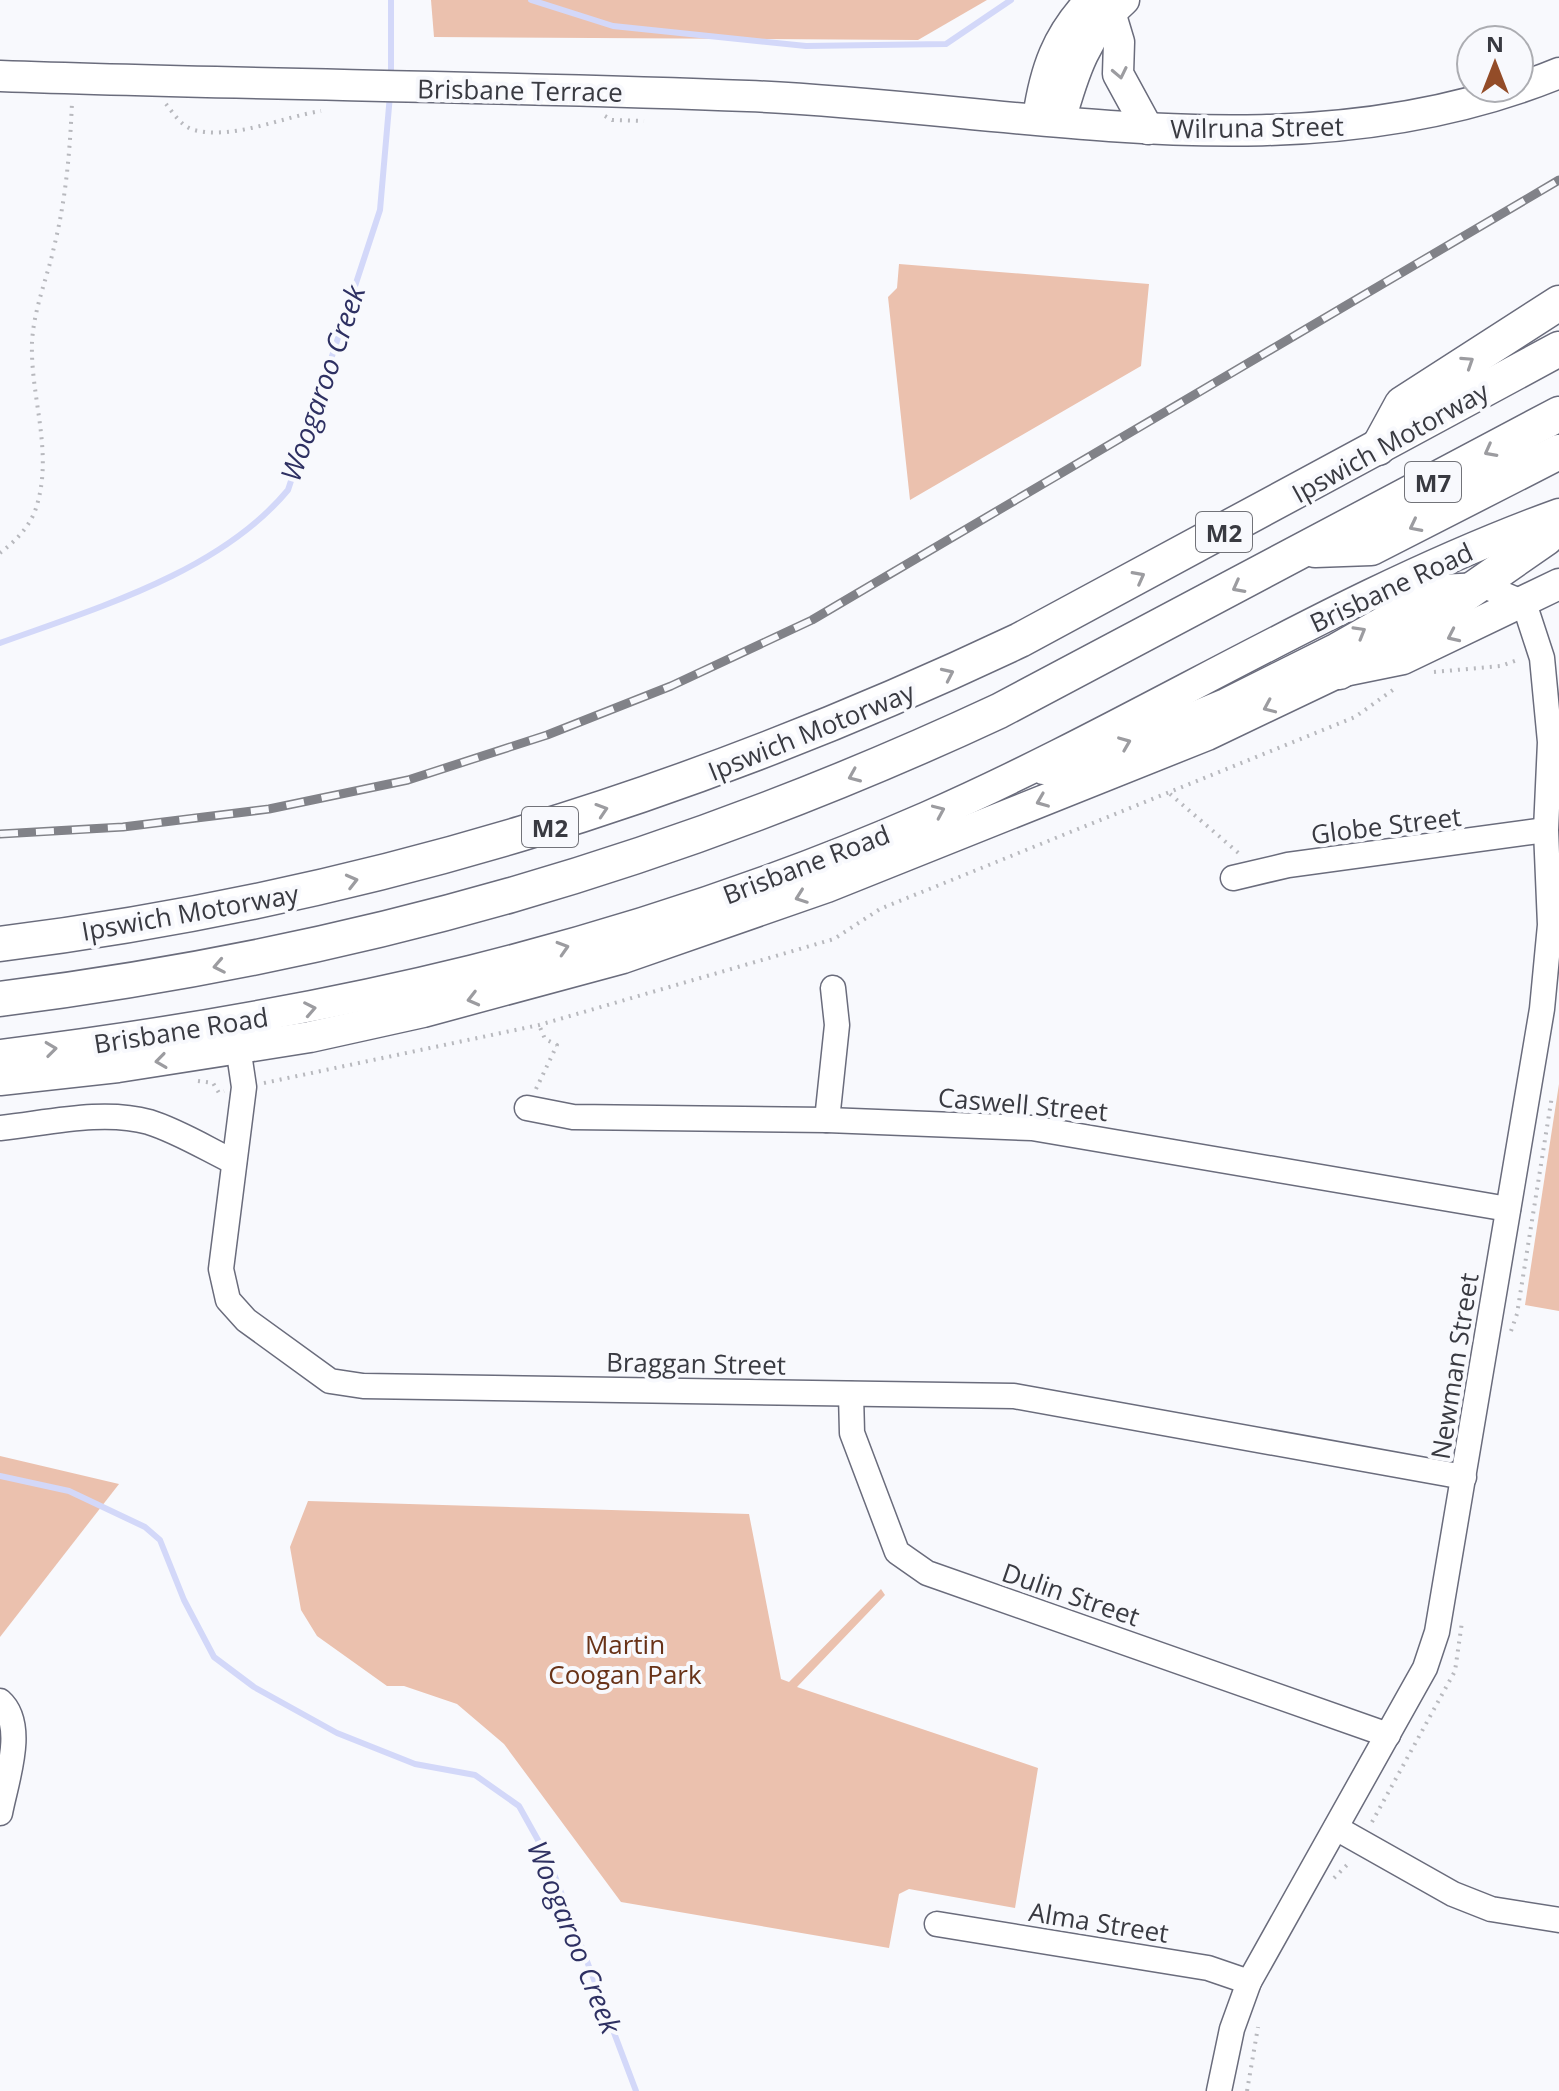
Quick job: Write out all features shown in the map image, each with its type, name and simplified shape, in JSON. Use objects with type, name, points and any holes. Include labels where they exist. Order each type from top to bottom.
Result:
[{"type":"highway","points":[[1378,448],[1402,404],[1559,303]]},
{"type":"highway","name":"Ipswich Motorway","points":[[0,944],[159,920],[332,886],[521,836],[639,798],[842,720],[967,665],[1559,349]]},
{"type":"highway","name":"M7","points":[[1307,551],[1559,414]]},
{"type":"highway","name":"M2","points":[[0,999],[166,976],[353,939],[483,906],[651,852],[911,752],[1104,658],[1307,551],[1371,548],[1559,452]]},
{"type":"highway","points":[[1339,672],[1555,540]]},
{"type":"main road","points":[[1049,119],[1052,54],[1072,20],[1109,4],[1119,42],[1118,74],[1148,129]]},
{"type":"main road","name":"Wilruna Street","points":[[1049,119],[1148,129],[1247,133],[1346,127],[1443,110],[1559,73]]},
{"type":"main road","name":"Brisbane Terrace","points":[[0,76],[152,82],[328,99],[453,89],[808,99],[1049,119]]},
{"type":"main road","name":"Brisbane Road","points":[[0,1080],[236,1036],[625,929],[843,851],[1024,772],[1406,577],[1555,540]]},
{"type":"main road","name":"Brisbane Road","points":[[0,1055],[236,1036],[310,1037],[518,988],[729,923],[827,887],[1207,735],[1339,672],[1403,659],[1559,584]]},
{"type":"street","points":[[1024,772],[1053,772],[1225,701],[1335,646],[1439,587],[1482,585],[1524,603],[1538,582],[1555,540]]},
{"type":"street","name":"Newman Street","points":[[1219,2091],[1232,2029],[1249,1982],[1425,1668],[1437,1632],[1508,1209],[1550,925],[1546,830],[1555,742],[1542,658],[1524,603]]},
{"type":"street","name":"Globe Street","points":[[1233,878],[1258,871],[1546,830]]},
{"type":"street","points":[[827,1120],[837,1025],[833,988]]},
{"type":"street","name":"Braggan Street","points":[[236,1036],[244,1087],[221,1269],[228,1300],[246,1320],[330,1381],[363,1386],[1014,1396],[1464,1477]]},
{"type":"street","name":"Caswell Street","points":[[527,1108],[573,1117],[827,1120],[1032,1128],[1508,1209]]},
{"type":"street","points":[[0,1128],[108,1117],[137,1119],[153,1123],[234,1162]]},
{"type":"street","name":"Dulin Street","points":[[851,1394],[852,1433],[897,1552],[927,1573],[1388,1735]]},
{"type":"street","points":[[0,1701],[10,1709],[14,1735],[0,1813]]},
{"type":"street","points":[[1336,1828],[1453,1894],[1491,1909],[1559,1920]]},
{"type":"street","name":"Alma Street","points":[[937,1924],[1208,1968],[1249,1982]]},
{"type":"path","points":[[0,553],[25,528],[34,512],[39,491],[42,434],[32,342],[68,174],[72,79]]},
{"type":"path","points":[[152,82],[179,121],[192,129],[241,128],[328,99]]},
{"type":"path","points":[[1170,794],[1258,871]]},
{"type":"path","points":[[527,1108],[557,1045],[545,1039],[539,1025]]},
{"type":"path","points":[[1327,1889],[1353,1856]]},
{"type":"path","points":[[1247,2091],[1258,2024]]},
{"type":"green space","points":[[431,0],[987,0],[918,40],[434,37]]},
{"type":"green space","points":[[899,264],[1149,284],[1141,366],[910,500],[888,297],[897,288]]},
{"type":"green space","points":[[1559,1084],[1559,1311],[1525,1305]]},
{"type":"green space","points":[[0,1456],[119,1484],[0,1637]]},
{"type":"green space","name":"Martin Coogan Park","points":[[308,1501],[749,1514],[781,1679],[789,1682],[881,1589],[885,1595],[797,1687],[1038,1768],[1015,1908],[909,1889],[899,1894],[889,1948],[621,1902],[504,1744],[457,1704],[404,1686],[387,1686],[317,1636],[301,1610],[290,1547]]},
{"type":"waterway","name":"Woogaroo Creek","points":[[391,0],[391,76]]},
{"type":"waterway","points":[[531,0],[613,26],[806,46],[946,44],[1011,0]]},
{"type":"waterway","name":"Woogaroo Creek","points":[[0,643],[116,601],[193,565],[228,544],[260,519],[288,490],[380,210],[390,95]]},
{"type":"waterway","name":"Woogaroo Creek","points":[[0,1476],[69,1491],[145,1527],[160,1540],[184,1600],[214,1657],[254,1687],[337,1733],[415,1764],[475,1775],[519,1806],[548,1858],[636,2091]]},
{"type":"railway","points":[[0,834],[123,827],[269,809],[408,780],[547,735],[671,686],[812,620],[1559,180]]}]
